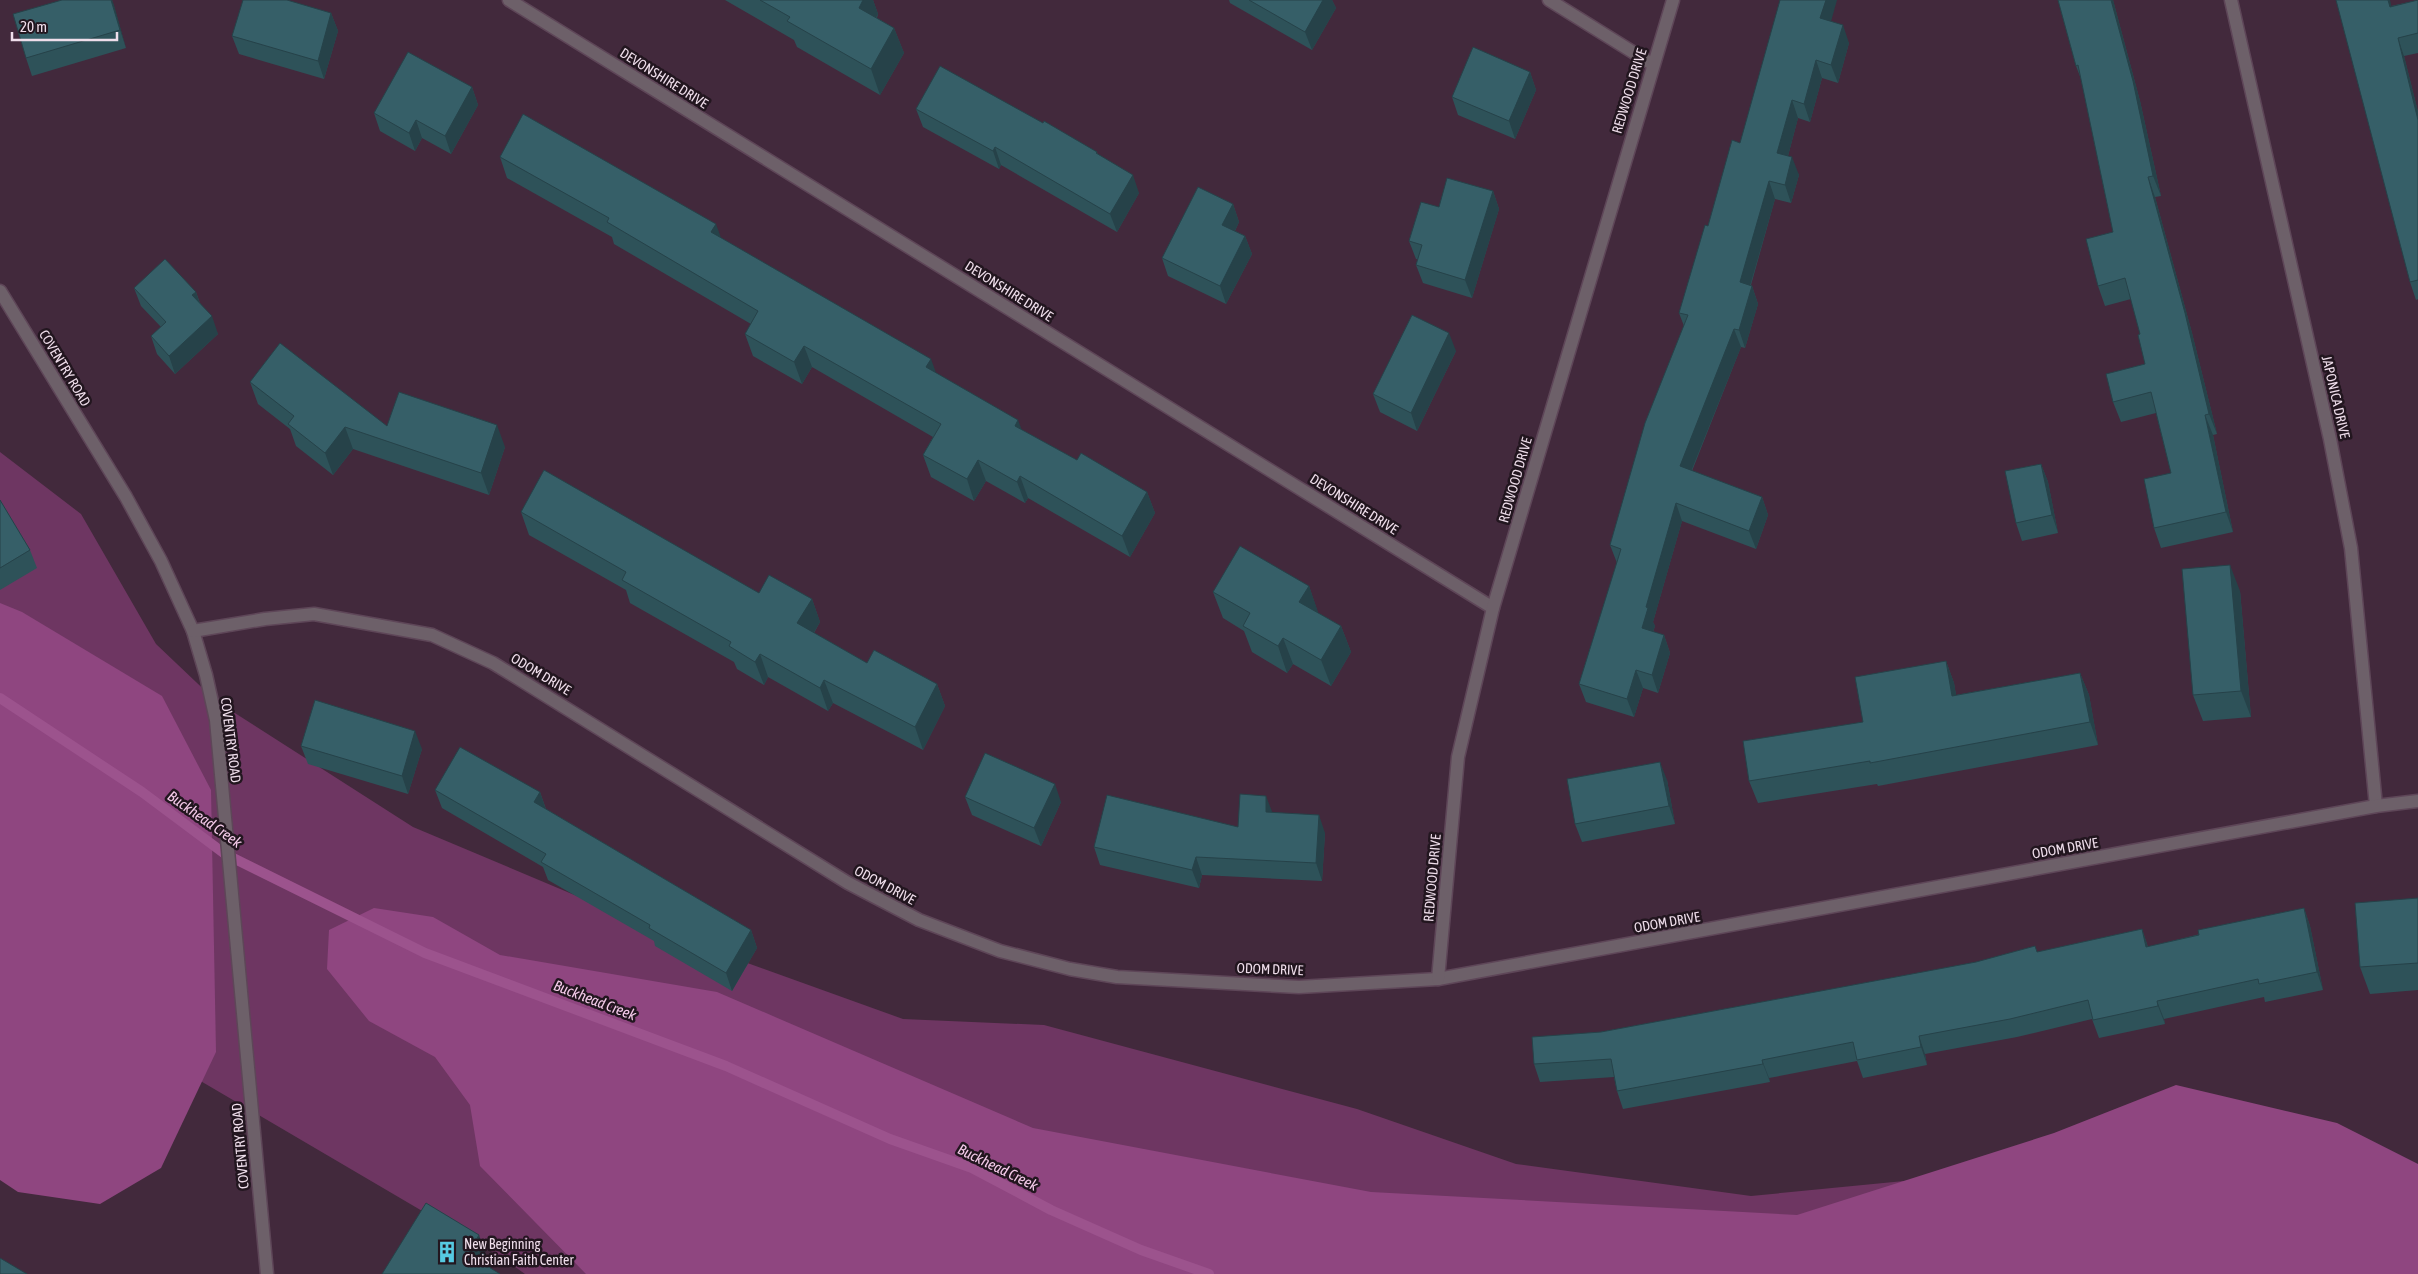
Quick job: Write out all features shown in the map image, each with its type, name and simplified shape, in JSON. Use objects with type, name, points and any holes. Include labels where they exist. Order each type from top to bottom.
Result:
[{"type":"street","name":"DEVONSHIRE DRIVE","points":[[509,0],[1494,608]]},
{"type":"street","points":[[1549,0],[1652,64]]},
{"type":"street","name":"REDWOOD DRIVE","points":[[1438,979],[1458,756],[1494,608],[1652,64],[1673,0]]},
{"type":"street","name":"JAPONICA DRIVE","points":[[2231,0],[2330,439],[2351,548],[2376,806]]},
{"type":"street","name":"COVENTRY ROAD","points":[[0,290],[126,497],[161,561],[194,631],[206,675],[216,720],[267,1274]]},
{"type":"street","name":"ODOM DRIVE","points":[[194,631],[265,619],[314,614],[432,635],[493,663],[848,883],[919,920],[1000,952],[1070,969],[1117,977],[1299,987],[1438,979],[2376,806],[2418,801]]},
{"type":"shaded area","points":[[0,452],[81,514],[156,644],[216,701],[413,827],[667,934],[903,1019],[1044,1025],[1357,1109],[1516,1164],[1751,1196],[1976,1174],[2332,1274],[525,1274],[504,1259],[163,1059],[0,953]]},
{"type":"shaded area","points":[[0,603],[22,612],[162,696],[211,790],[216,1052],[161,1168],[100,1204],[18,1192],[0,1180]]},
{"type":"shaded area","points":[[374,908],[433,917],[500,955],[717,992],[1033,1128],[1371,1192],[1797,1215],[2054,1133],[2176,1085],[2337,1123],[2418,1164],[2418,1274],[586,1274],[480,1166],[470,1105],[435,1057],[369,1021],[327,969],[329,930]]},
{"type":"building","points":[[62,0],[111,0],[120,30],[26,58],[13,14]]},
{"type":"building","points":[[243,0],[287,0],[331,13],[318,61],[232,36]]},
{"type":"building","points":[[760,0],[863,0],[859,8],[894,28],[871,69],[787,21],[790,17]]},
{"type":"building","points":[[1249,0],[1323,0],[1305,32]]},
{"type":"building","points":[[1780,0],[1826,0],[1820,18],[1843,25],[1831,65],[1816,60],[1804,104],[1792,100],[1777,153],[1792,157],[1785,185],[1769,181],[1740,282],[1752,286],[1739,330],[1734,329],[1680,466],[1762,497],[1749,531],[1676,503],[1646,607],[1648,608],[1642,628],[1664,635],[1652,675],[1636,670],[1627,699],[1579,684],[1621,549],[1610,545],[1645,423],[1688,315],[1679,313],[1705,225],[1708,226],[1732,140],[1740,143]]},
{"type":"building","points":[[2058,0],[2111,0],[2133,81],[2153,176],[2148,177],[2185,313],[2209,414],[2205,415],[2226,512],[2154,528],[2144,479],[2171,473],[2151,392],[2113,402],[2106,374],[2145,364],[2138,335],[2140,334],[2125,278],[2098,286],[2086,239],[2113,232],[2078,65],[2076,66]]},
{"type":"building","points":[[2336,0],[2388,0],[2390,7],[2418,0],[2418,33],[2398,38],[2418,120],[2418,280],[2410,282]]},
{"type":"building","points":[[1473,47],[1530,72],[1509,121],[1452,97]]},
{"type":"building","points":[[408,52],[472,87],[445,136],[416,120],[409,133],[374,113]]},
{"type":"building","points":[[940,66],[1043,123],[1044,121],[1133,175],[1110,214],[995,147],[993,151],[916,109]]},
{"type":"building","points":[[523,114],[716,224],[711,232],[931,359],[926,367],[1018,420],[1015,426],[1077,460],[1081,453],[1147,492],[1122,536],[1020,476],[1017,482],[978,460],[967,479],[923,455],[941,424],[804,346],[794,362],[745,334],[758,311],[607,222],[609,218],[500,157]]},
{"type":"building","points":[[1447,178],[1493,191],[1465,280],[1416,265],[1422,245],[1409,241],[1421,202],[1439,207]]},
{"type":"building","points":[[1198,187],[1233,204],[1222,225],[1245,236],[1220,286],[1162,258]]},
{"type":"building","points":[[165,259],[196,292],[192,295],[212,316],[169,356],[151,336],[166,322],[134,288]]},
{"type":"building","points":[[1412,315],[1449,333],[1411,413],[1373,394]]},
{"type":"building","points":[[280,343],[387,426],[399,392],[497,425],[481,473],[345,427],[325,453],[288,424],[294,416],[250,382]]},
{"type":"building","points":[[2041,464],[2052,515],[2016,523],[2005,471]]},
{"type":"building","points":[[544,470],[759,593],[769,575],[812,599],[797,623],[867,663],[874,650],[937,684],[915,727],[824,680],[820,688],[760,654],[755,662],[729,646],[731,642],[622,580],[626,572],[521,512]]},
{"type":"building","points":[[0,500],[30,550],[0,568]]},
{"type":"building","points":[[1240,546],[1309,586],[1299,602],[1341,626],[1321,660],[1283,638],[1278,646],[1243,626],[1250,613],[1213,592]]},
{"type":"building","points":[[2230,565],[2241,691],[2193,695],[2182,569]]},
{"type":"building","points":[[1946,661],[1952,696],[2080,673],[2090,722],[1870,763],[1870,761],[1749,781],[1743,741],[1863,722],[1855,677]]},
{"type":"building","points":[[315,700],[415,731],[402,776],[301,746]]},
{"type":"building","points":[[460,747],[540,792],[534,802],[751,930],[726,973],[649,928],[650,925],[541,862],[546,854],[435,790]]},
{"type":"building","points":[[985,753],[1055,784],[1034,828],[965,797]]},
{"type":"building","points":[[1660,762],[1669,806],[1575,824],[1567,779]]},
{"type":"building","points":[[1240,794],[1266,796],[1266,812],[1319,815],[1316,863],[1196,857],[1192,870],[1094,847],[1107,795],[1238,827]]},
{"type":"building","points":[[2418,898],[2418,963],[2360,967],[2355,903]]},
{"type":"building","points":[[2304,908],[2317,972],[2259,984],[2258,979],[2157,1001],[2158,1006],[2093,1020],[2088,1000],[2010,1019],[1919,1036],[1921,1047],[1857,1060],[1853,1042],[1762,1060],[1763,1064],[1617,1091],[1611,1059],[1534,1064],[1532,1037],[1601,1032],[1976,962],[2035,946],[2037,952],[2142,929],[2146,947],[2199,935],[2198,930]]},
{"type":"building","points":[[426,1203],[479,1235],[468,1254],[500,1274],[382,1274]]},
{"type":"building","points":[[0,1258],[27,1274],[0,1274]]},
{"type":"waterway","name":"Buckhead Creek","points":[[0,698],[142,792],[225,854],[425,953],[726,1066],[890,1139],[972,1168],[1051,1210],[1141,1250],[1209,1274]]},
{"type":"place","name":"New Beginning Christian Faith Center","points":[[447,1252]]}]
